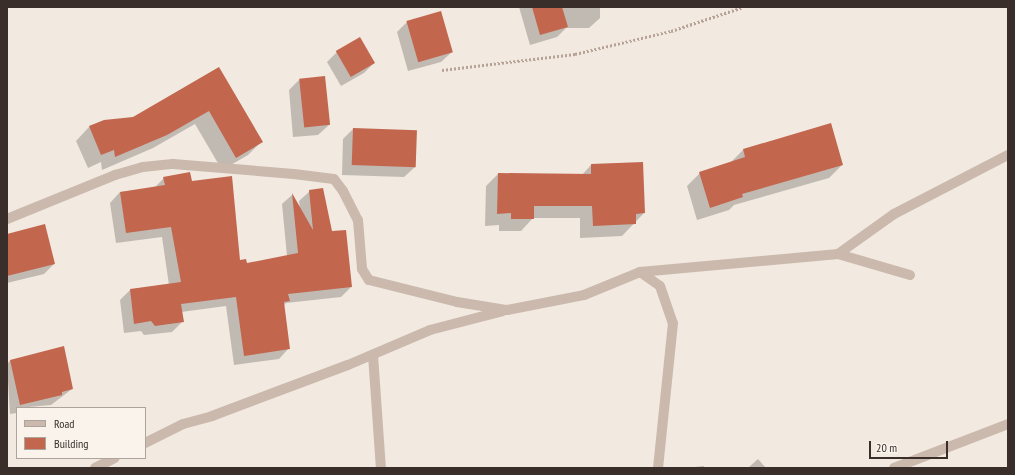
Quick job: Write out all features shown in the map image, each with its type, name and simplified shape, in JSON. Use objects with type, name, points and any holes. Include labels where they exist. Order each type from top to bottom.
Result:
[{"type":"street","points":[[838,254],[894,214],[1008,155]]},
{"type":"street","points":[[7,219],[115,175],[143,167],[173,164],[294,174],[334,179],[343,191],[358,220],[362,269],[369,280],[457,302],[507,310]]},
{"type":"street","points":[[146,442],[183,424],[212,416],[373,355],[430,330],[507,310],[584,295],[640,272],[838,254],[910,275]]},
{"type":"street","points":[[640,272],[660,286],[673,323],[658,468]]},
{"type":"street","points":[[373,355],[381,468]]},
{"type":"street","points":[[894,468],[1008,424]]},
{"type":"street","points":[[95,468],[113,459]]},
{"type":"path","points":[[442,70],[575,54],[671,30],[744,7]]},
{"type":"building","points":[[532,7],[562,7],[568,27],[540,35]]},
{"type":"building","points":[[441,11],[453,52],[418,62],[406,21]]},
{"type":"building","points":[[360,37],[375,63],[351,77],[336,51]]},
{"type":"building","points":[[219,67],[263,142],[236,158],[209,111],[167,135],[115,157],[114,150],[101,155],[89,126],[104,120],[133,117]]},
{"type":"building","points":[[325,76],[330,125],[304,127],[299,79]]},
{"type":"building","points":[[831,123],[843,165],[742,194],[743,197],[710,208],[699,172],[745,157],[743,149]]},
{"type":"building","points":[[353,128],[417,130],[416,167],[352,165]]},
{"type":"building","points":[[643,162],[645,213],[636,214],[636,224],[593,226],[592,206],[534,206],[534,219],[511,219],[511,213],[497,214],[498,173],[591,174],[591,164]]},
{"type":"building","points":[[190,172],[192,181],[232,176],[240,260],[246,259],[247,263],[298,253],[292,193],[313,230],[309,190],[323,188],[332,231],[346,230],[352,287],[288,294],[290,301],[284,302],[290,349],[244,356],[236,297],[181,304],[184,322],[155,326],[151,321],[134,324],[130,289],[181,282],[171,227],[126,233],[120,192],[165,185],[163,177]]},
{"type":"building","points":[[45,224],[55,264],[7,276],[7,234]]},
{"type":"building","points":[[64,346],[73,389],[62,392],[62,395],[20,405],[10,360]]}]
